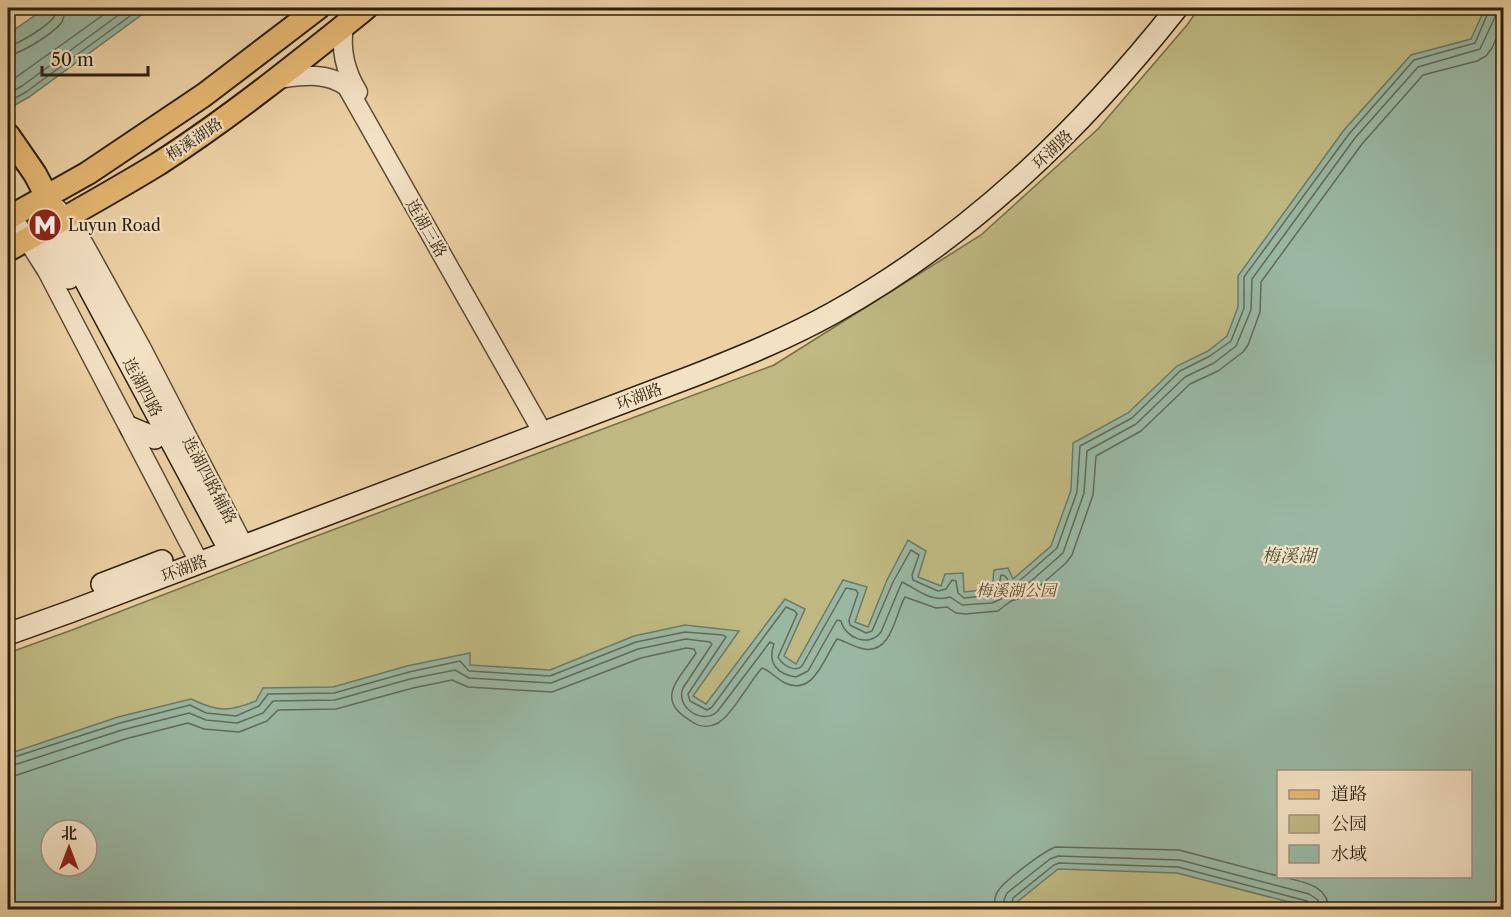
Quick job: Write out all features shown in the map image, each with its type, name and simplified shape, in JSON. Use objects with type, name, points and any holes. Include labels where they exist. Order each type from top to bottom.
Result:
[{"type":"main road","name":"梅溪湖路","points":[[9,214],[48,197],[88,173],[204,95],[318,8]]},
{"type":"main road","name":"梅溪湖路","points":[[8,250],[158,164],[240,107],[366,8]]},
{"type":"main road","name":"环湖路","points":[[543,426],[760,334],[827,300],[912,248],[980,195],[1050,133],[1106,74],[1161,8]]},
{"type":"main road","name":"环湖路","points":[[8,619],[220,547],[543,426],[762,348],[834,313],[906,267],[978,215],[1040,161],[1133,63],[1177,8]]},
{"type":"main road","points":[[8,135],[35,174],[62,220]]},
{"type":"main road","points":[[9,214],[31,237]]},
{"type":"main road","name":"连湖四路","points":[[62,220],[70,252],[118,341],[220,547]]},
{"type":"main road","name":"连湖四路","points":[[31,237],[42,240],[57,256],[155,438],[220,547]]},
{"type":"main road","points":[[118,341],[120,310]]},
{"type":"main road","points":[[131,428],[155,438]]},
{"type":"main road","name":"环湖路","points":[[8,634],[72,611],[220,547]]},
{"type":"street","name":"连湖三路","points":[[344,26],[343,53],[352,83],[543,426]]},
{"type":"street","name":"连湖三路","points":[[277,79],[329,77],[346,87],[543,426]]},
{"type":"street","name":"连湖四路辅路","points":[[62,220],[84,244],[120,310],[220,547]]},
{"type":"street","points":[[31,237],[131,428],[220,547]]},
{"type":"green space","name":"梅溪湖","points":[[1199,8],[1503,8],[1503,909],[8,909],[8,653],[774,365],[981,235],[1098,129]]},
{"type":"water","points":[[46,8],[151,8],[29,97],[8,109],[8,34]]},
{"type":"water","name":"梅溪湖","points":[[1485,8],[1504,8],[1503,909],[1316,909],[1177,873],[1058,869],[1017,902],[1017,910],[8,909],[8,754],[118,717],[191,699],[216,708],[231,709],[256,701],[263,688],[333,687],[407,666],[470,653],[470,665],[550,670],[634,636],[685,625],[739,631],[693,696],[706,704],[785,599],[805,609],[784,656],[796,664],[843,580],[867,587],[855,622],[868,627],[887,580],[908,540],[926,551],[918,577],[941,586],[945,574],[963,573],[964,592],[992,589],[994,570],[1008,568],[1013,579],[1051,546],[1071,490],[1073,443],[1128,413],[1177,366],[1208,351],[1227,336],[1238,307],[1238,276],[1344,130],[1411,55],[1471,39]]},
{"type":"place","name":"Luyun Road","points":[[45,225]]},
{"type":"park label","name":"梅溪湖公园","points":[[1016,590]]}]
